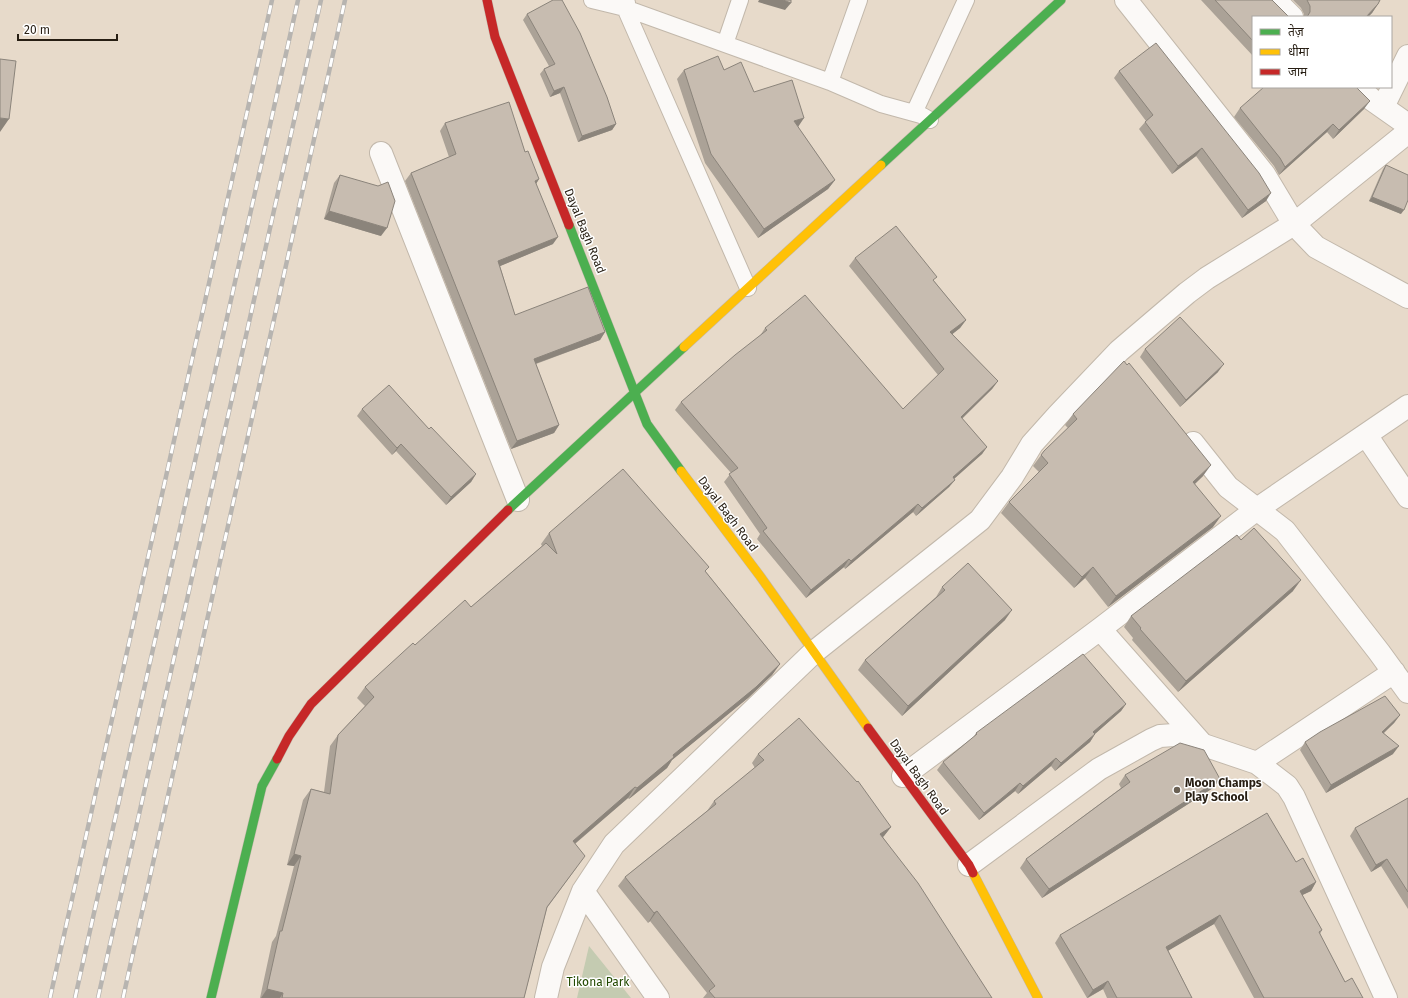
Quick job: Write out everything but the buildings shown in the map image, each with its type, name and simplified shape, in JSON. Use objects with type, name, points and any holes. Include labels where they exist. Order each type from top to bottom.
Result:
[{"type":"street","name":"Dayal Bagh Road","points":[[488,0],[495,37],[647,424],[760,576],[969,865],[1038,998]]},
{"type":"street","points":[[211,998],[262,786],[289,736],[311,704],[518,500],[1061,0]]},
{"type":"street","points":[[1126,0],[1264,174],[1294,224],[1316,247],[1408,297]]},
{"type":"street","points":[[1275,0],[1291,16]]},
{"type":"street","points":[[1383,107],[1408,56]]},
{"type":"street","points":[[1360,88],[1371,99],[1408,125]]},
{"type":"street","points":[[546,998],[553,967],[583,891],[614,844],[814,652],[980,520],[1012,477],[1032,444],[1119,352],[1187,293],[1207,278],[1294,224],[1408,132]]},
{"type":"street","points":[[380,153],[518,500]]},
{"type":"street","points":[[1119,352],[1134,369]]},
{"type":"street","points":[[904,776],[1257,509],[1408,406]]},
{"type":"street","points":[[1181,429],[1228,487],[1285,531],[1408,692]]},
{"type":"street","points":[[1366,435],[1408,497]]},
{"type":"street","points":[[1100,629],[1203,745]]},
{"type":"street","points":[[1257,763],[1394,672]]},
{"type":"street","points":[[969,865],[1099,769],[1151,740],[1160,736],[1174,735],[1257,763],[1287,786],[1294,797],[1386,998]]},
{"type":"street","points":[[583,891],[658,998]]},
{"type":"lane","points":[[592,0],[626,4],[725,44],[830,82],[881,104],[921,115],[930,120]]},
{"type":"lane","points":[[725,44],[740,0]]},
{"type":"lane","points":[[830,82],[859,0]]},
{"type":"lane","points":[[914,113],[966,0]]},
{"type":"lane","points":[[626,4],[748,288]]},
{"type":"green space","name":"Tikona Park","points":[[589,946],[631,998],[577,998]]},
{"type":"railway","points":[[50,998],[272,0]]},
{"type":"railway","points":[[75,998],[298,0]]},
{"type":"railway","points":[[98,998],[321,0]]},
{"type":"railway","points":[[123,998],[345,0]]},
{"type":"traffic: fast","points":[[881,165],[1061,0]]},
{"type":"traffic: fast","points":[[569,225],[647,424],[681,471]]},
{"type":"traffic: fast","points":[[508,510],[684,347]]},
{"type":"traffic: fast","points":[[211,998],[262,786],[277,759]]},
{"type":"traffic: slow","points":[[684,347],[881,165]]},
{"type":"traffic: slow","points":[[681,471],[760,576],[868,728]]},
{"type":"traffic: slow","points":[[973,873],[1038,998]]},
{"type":"traffic: jam","points":[[487,0],[495,37],[569,225]]},
{"type":"traffic: jam","points":[[277,759],[289,736],[311,704],[508,510]]},
{"type":"traffic: jam","points":[[868,728],[969,865],[973,873]]},
{"type":"place","name":"Moon Champs Play School","points":[[1177,790]]}]
